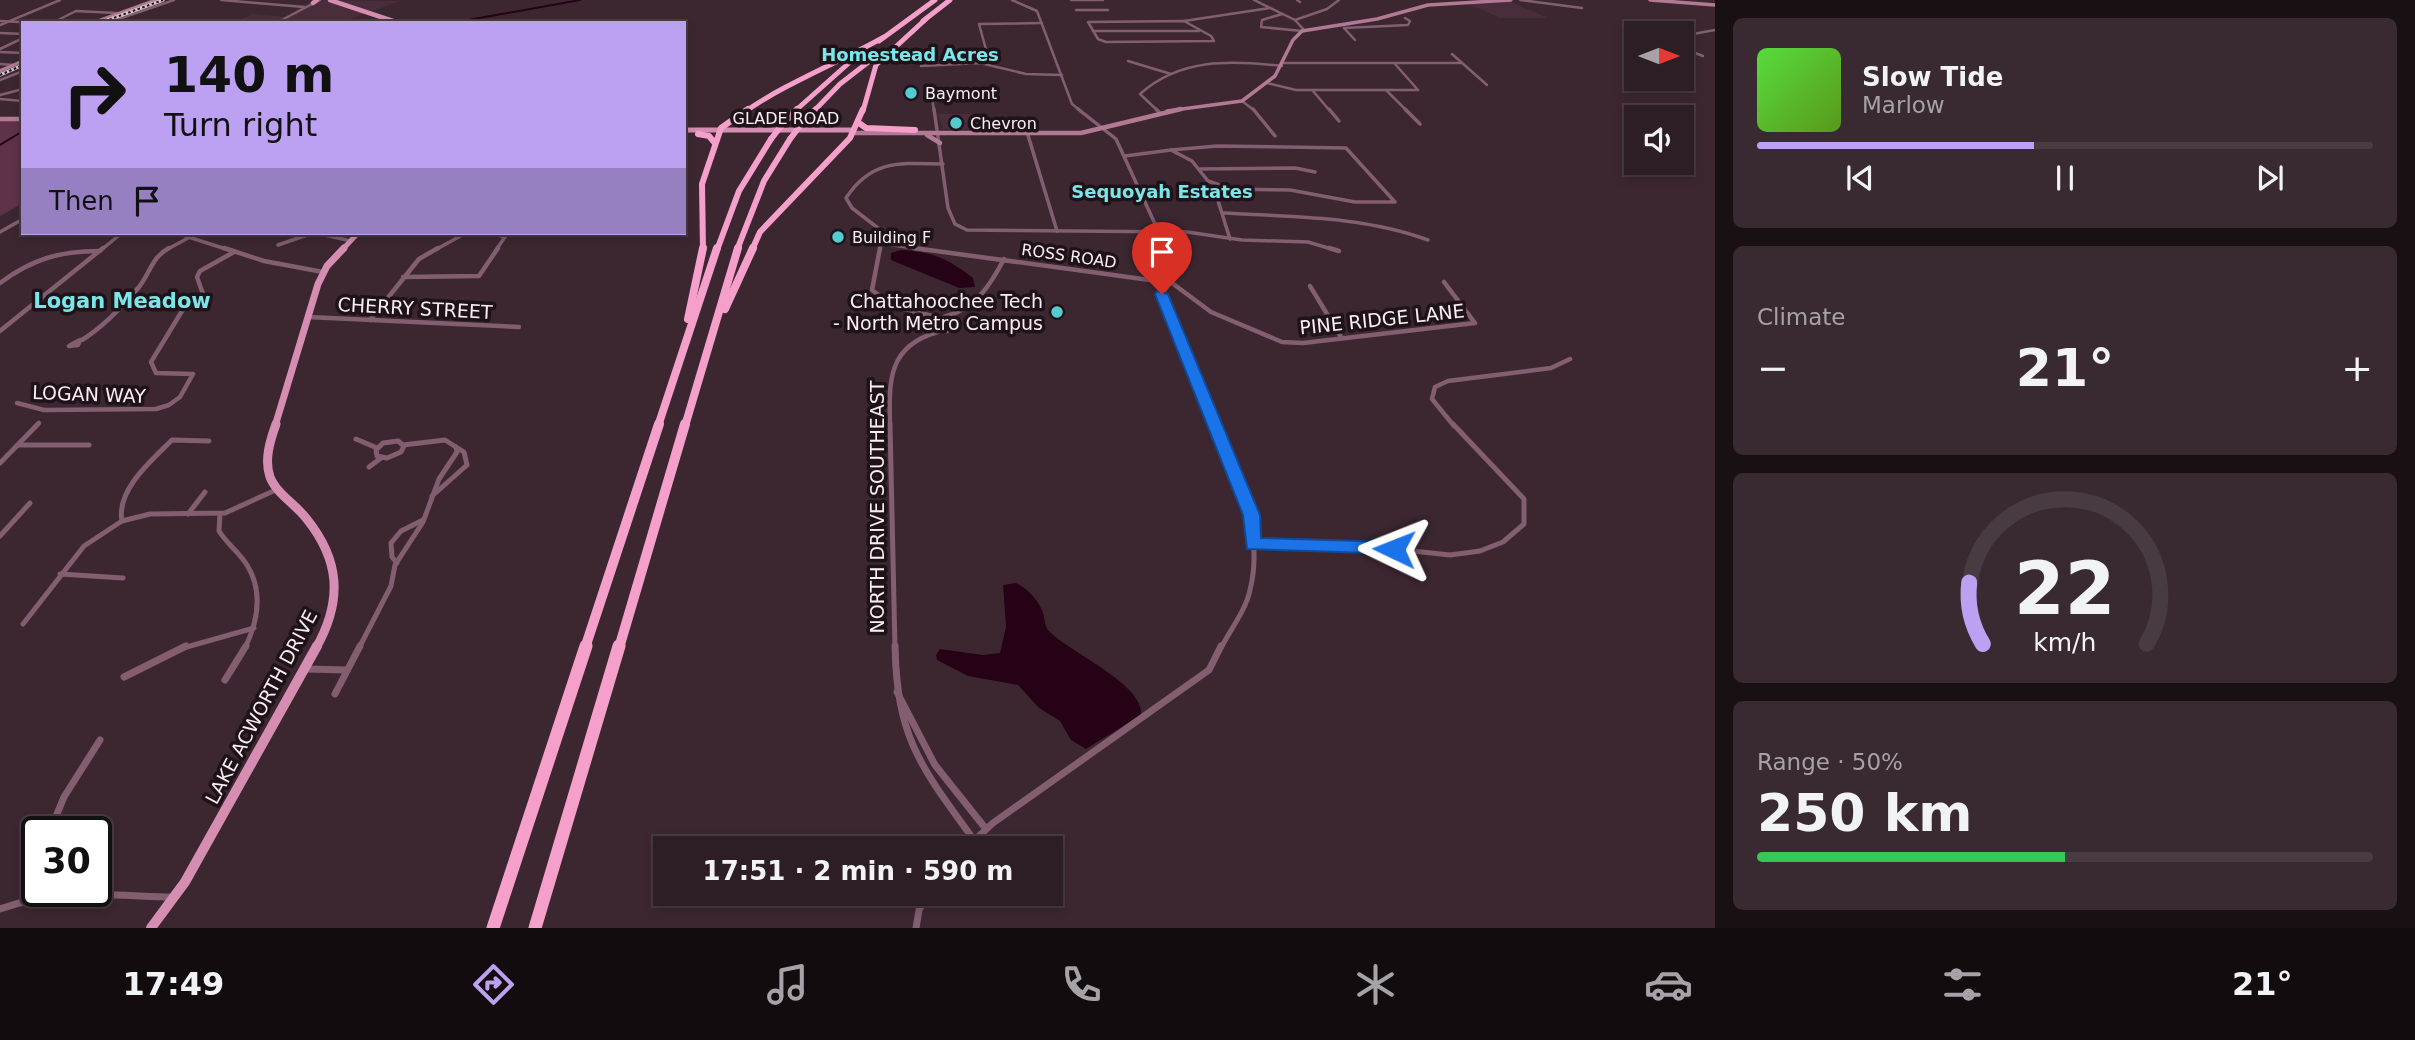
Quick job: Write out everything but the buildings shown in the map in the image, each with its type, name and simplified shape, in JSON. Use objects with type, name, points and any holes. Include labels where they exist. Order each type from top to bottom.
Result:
[{"type":"highway","points":[[493,928],[733,205],[782,125],[825,82],[936,0]]},
{"type":"highway","points":[[535,928],[752,206],[800,125],[846,79],[950,0]]},
{"type":"highway","points":[[717,321],[760,232],[851,134],[859,123],[876,65],[927,18]]},
{"type":"highway","points":[[687,337],[690,303],[703,253],[702,184],[714,142],[720,132],[738,114],[764,98],[833,66],[884,37]]},
{"type":"highway","points":[[859,123],[868,129],[915,130]]},
{"type":"highway","points":[[698,134],[709,136],[714,142]]},
{"type":"highway","points":[[851,134],[866,134]]},
{"type":"main road","points":[[330,0],[398,21]]},
{"type":"main road","points":[[343,0],[399,21]]},
{"type":"main road","points":[[686,132],[720,132]]},
{"type":"main road","points":[[686,132],[720,132]]},
{"type":"main road","name":"GLADE ROAD","points":[[720,132],[851,134]]},
{"type":"main road","name":"GLADE ROAD","points":[[720,132],[851,134]]},
{"type":"main road","name":"LAKE ACWORTH DRIVE","points":[[152,928],[174,897],[306,668],[331,612],[336,591],[334,570],[318,535],[278,489],[268,472],[268,451],[323,272],[356,235]]},
{"type":"street","points":[[9,22],[60,0]]},
{"type":"street","points":[[98,21],[156,0]]},
{"type":"street","points":[[113,21],[174,0]]},
{"type":"street","points":[[221,0],[304,7]]},
{"type":"street","points":[[978,836],[1209,670],[1250,592],[1253,545],[1251,515],[1162,294],[1178,271],[1157,232],[1116,139],[1072,104],[1037,11],[1012,0]]},
{"type":"street","points":[[1071,0],[1103,0],[1109,20]]},
{"type":"street","points":[[1254,0],[1295,20],[1303,31]]},
{"type":"street","points":[[1295,20],[1327,9],[1339,0]]},
{"type":"street","points":[[1343,27],[1428,5],[1511,0]]},
{"type":"street","points":[[1520,0],[1581,8]]},
{"type":"street","points":[[1650,0],[1713,5]]},
{"type":"street","points":[[1702,0],[1713,5]]},
{"type":"street","points":[[280,21],[317,1]]},
{"type":"street","points":[[1184,21],[1212,36],[1214,41],[1110,42],[1100,40],[1089,20],[1184,21],[1270,8]]},
{"type":"street","points":[[1076,10],[1108,10]]},
{"type":"street","points":[[56,21],[76,11],[116,13]]},
{"type":"street","points":[[1282,14],[1262,20],[1261,27],[1268,30],[1289,28],[1303,31],[1408,25],[1410,21],[1405,18]]},
{"type":"street","points":[[1131,20],[1135,31]]},
{"type":"street","points":[[0,23],[21,22]]},
{"type":"street","points":[[990,64],[979,24],[1042,23]]},
{"type":"street","points":[[1343,27],[1355,40]]},
{"type":"street","points":[[1694,34],[1715,30]]},
{"type":"street","points":[[1093,31],[1202,31]]},
{"type":"street","points":[[874,134],[1103,130],[1159,112],[1242,101],[1267,83],[1283,64],[1293,40],[1303,31]]},
{"type":"street","points":[[0,33],[21,36]]},
{"type":"street","points":[[0,50],[21,37]]},
{"type":"street","points":[[0,50],[21,53]]},
{"type":"street","points":[[1694,53],[1703,56]]},
{"type":"street","points":[[1452,54],[1487,85]]},
{"type":"street","points":[[1128,61],[1171,74]]},
{"type":"street","points":[[0,71],[21,62]]},
{"type":"street","points":[[1159,112],[1140,94],[1171,74],[1198,62],[1462,63]]},
{"type":"street","points":[[1267,83],[1313,91],[1418,90],[1394,63]]},
{"type":"street","points":[[0,64],[15,65]]},
{"type":"street","points":[[921,66],[990,64],[1026,74],[1062,75]]},
{"type":"street","points":[[0,80],[21,72]]},
{"type":"street","points":[[0,97],[21,90]]},
{"type":"street","points":[[1386,90],[1420,124]]},
{"type":"street","points":[[1313,91],[1339,121]]},
{"type":"street","points":[[0,97],[21,102]]},
{"type":"street","points":[[932,97],[948,208],[956,224],[977,232],[1187,232],[1230,239],[1308,242],[1339,251]]},
{"type":"street","points":[[1242,101],[1259,114],[1275,136]]},
{"type":"street","points":[[0,119],[21,119]]},
{"type":"street","points":[[851,134],[915,130],[938,132]]},
{"type":"street","points":[[1027,132],[1057,231]]},
{"type":"street","points":[[866,134],[927,134],[940,143]]},
{"type":"street","points":[[1125,156],[1171,150],[1205,146],[1346,148],[1395,202],[1355,202],[1290,190],[1219,187],[1208,181],[1200,169],[1171,150]]},
{"type":"street","points":[[929,164],[938,159],[941,150]]},
{"type":"street","points":[[943,164],[889,165],[870,170],[852,187],[846,198],[848,205],[873,222],[880,236],[872,290],[892,306],[919,314],[936,317],[957,314],[986,292],[1003,259]]},
{"type":"street","points":[[1200,169],[1295,168],[1315,172]]},
{"type":"street","points":[[1219,187],[1215,191],[1230,239]]},
{"type":"street","points":[[1224,213],[1312,218],[1401,230],[1428,240]]},
{"type":"street","points":[[0,232],[21,220]]},
{"type":"street","points":[[0,331],[120,235]]},
{"type":"street","points":[[183,235],[275,264],[323,272]]},
{"type":"street","points":[[278,245],[308,235]]},
{"type":"street","points":[[323,235],[351,241]]},
{"type":"street","points":[[370,320],[403,277],[427,253],[462,235]]},
{"type":"street","points":[[403,277],[479,276],[505,237],[498,235]]},
{"type":"street","points":[[880,236],[891,244]]},
{"type":"street","points":[[82,341],[95,332],[146,278],[158,254],[190,237]]},
{"type":"street","name":"ROSS ROAD","points":[[880,243],[1003,259],[1065,271],[1172,283]]},
{"type":"street","points":[[0,283],[27,262],[43,255],[63,250],[100,251]]},
{"type":"street","name":"LOGAN WAY","points":[[17,403],[44,410],[156,409],[171,405],[191,383],[193,374],[156,373],[152,370],[151,362],[182,311],[203,294],[197,276],[200,271],[234,252]]},
{"type":"street","name":"PINE RIDGE LANE","points":[[1172,283],[1212,312],[1282,342],[1303,343],[1475,323],[1444,282]]},
{"type":"street","points":[[1310,286],[1341,337]]},
{"type":"street","points":[[919,314],[938,332],[950,330],[957,314]]},
{"type":"street","name":"CHERRY STREET","points":[[309,317],[519,327]]},
{"type":"street","points":[[928,324],[936,317]]},
{"type":"street","points":[[944,317],[953,324]]},
{"type":"street","name":"NORTH DRIVE SOUTHEAST","points":[[923,336],[928,324]]},
{"type":"street","name":"NORTH DRIVE SOUTHEAST","points":[[938,332],[923,336],[903,352],[889,378],[896,689],[900,719],[911,751],[971,836]]},
{"type":"street","points":[[1253,545],[1394,549],[1450,555],[1480,551],[1503,541],[1524,524],[1524,499],[1432,400],[1435,387],[1448,381],[1551,368],[1570,359]]},
{"type":"street","points":[[0,463],[39,423]]},
{"type":"street","points":[[356,439],[377,448]]},
{"type":"street","points":[[121,521],[118,510],[123,497],[172,440],[209,441]]},
{"type":"street","points":[[381,458],[376,454],[377,448],[388,441],[398,441],[403,445],[445,440],[464,452],[467,465],[431,497]]},
{"type":"street","points":[[18,445],[89,445]]},
{"type":"street","points":[[369,467],[381,458],[396,456],[403,445]]},
{"type":"street","points":[[335,694],[391,586],[397,563],[423,520],[439,479],[454,458],[456,447]]},
{"type":"street","points":[[23,624],[60,574],[92,538],[121,521],[150,514],[220,514],[278,489]]},
{"type":"street","points":[[188,514],[205,492]]},
{"type":"street","points":[[0,536],[30,503]]},
{"type":"street","points":[[220,514],[219,531],[247,565],[255,584],[257,609],[254,628],[244,653],[225,680]]},
{"type":"street","points":[[397,563],[392,557],[391,543],[401,531],[423,520]]},
{"type":"street","points":[[60,574],[110,575],[123,578]]},
{"type":"street","points":[[124,677],[191,644],[219,634],[254,628]]},
{"type":"street","points":[[306,668],[347,670]]},
{"type":"street","name":"NORTH DRIVE SOUTHEAST","points":[[896,689],[935,765],[986,829]]},
{"type":"street","points":[[56,816],[64,797],[100,740]]},
{"type":"street","points":[[112,894],[163,894],[174,897]]},
{"type":"street","points":[[0,909],[21,901]]},
{"type":"street","points":[[916,928],[922,906]]},
{"type":"shaded area","points":[[316,0],[400,1],[345,21],[237,21],[252,14],[287,17]]},
{"type":"shaded area","points":[[1509,1],[1548,18],[1500,18],[1467,3]]},
{"type":"shaded area","points":[[937,114],[971,114],[972,123],[967,129],[943,129]]},
{"type":"shaded area","points":[[0,120],[21,121],[21,204],[0,216]]},
{"type":"shaded area","points":[[901,250],[932,255],[948,261],[973,278],[975,287],[959,288],[891,260],[891,253]]},
{"type":"shaded area","points":[[1016,583],[1028,591],[1037,602],[1048,630],[1131,691],[1139,703],[1141,715],[1086,749],[1071,740],[1060,721],[1039,708],[1018,685],[968,676],[937,660],[936,655],[940,649],[983,655],[1000,653],[1006,627],[1003,585]]},
{"type":"waterway","points":[[463,21],[580,0]]},
{"type":"waterway","points":[[0,145],[21,132]]},
{"type":"railway","points":[[105,21],[163,0]]},
{"type":"railway","points":[[0,75],[21,66]]},
{"type":"place","name":"Baymont","points":[[911,93]]},
{"type":"place","name":"Chevron","points":[[956,123]]},
{"type":"place","name":"Building F","points":[[838,237]]},
{"type":"place","name":"Chattahoochee Tech - North Metro Campus","points":[[1057,312]]},
{"type":"district","name":"Homestead Acres","points":[[910,54]]},
{"type":"district","name":"Sequoyah Estates","points":[[1162,191]]},
{"type":"district","name":"Logan Meadow","points":[[122,301]]},
{"type":"route","points":[[1162,294],[1251,515],[1253,545],[1394,549]]}]
